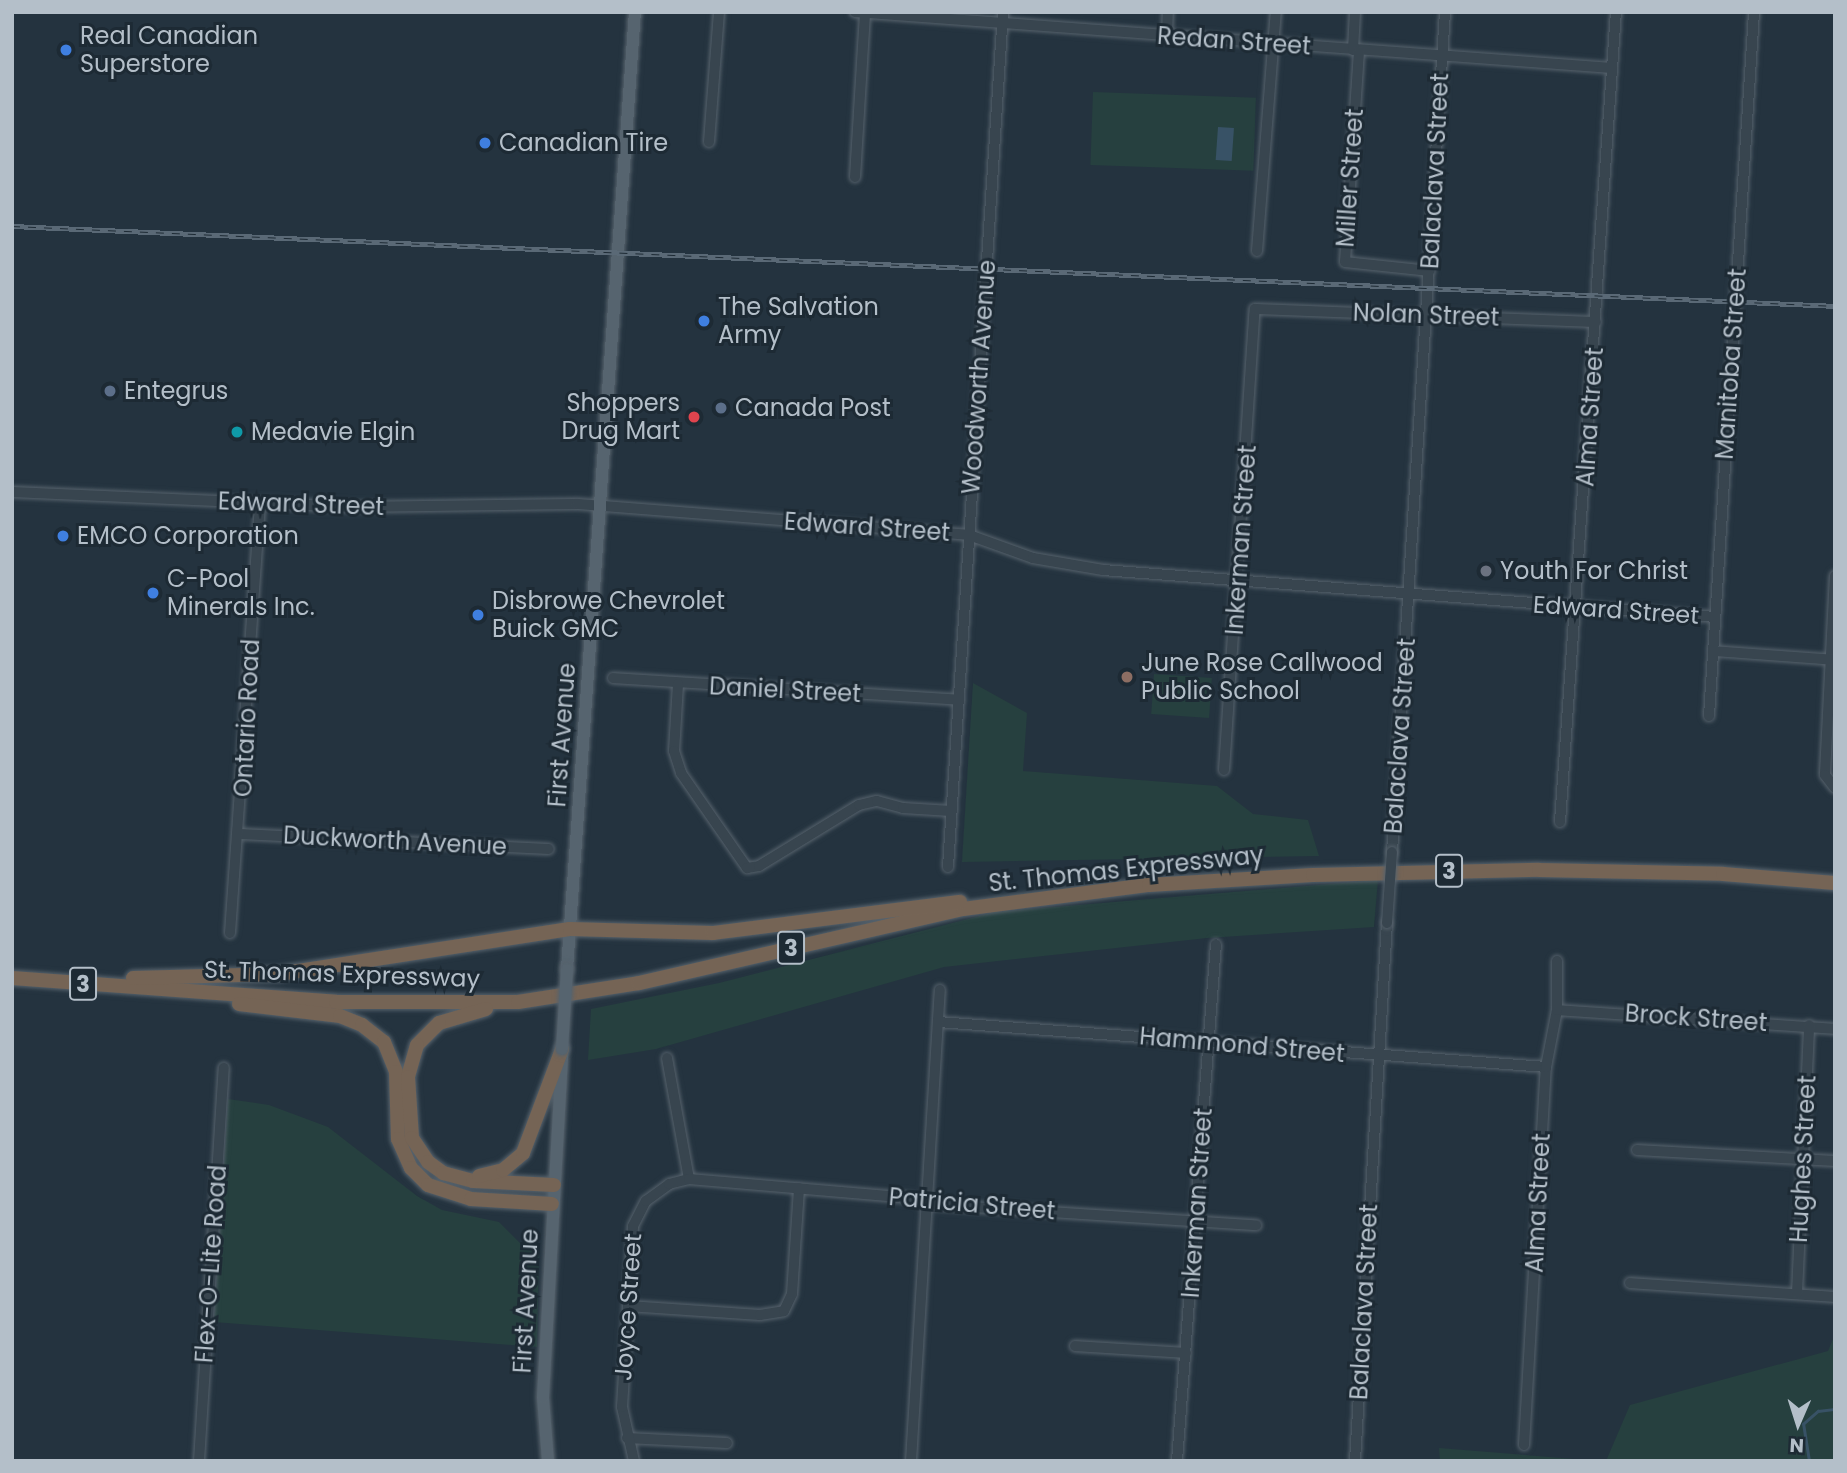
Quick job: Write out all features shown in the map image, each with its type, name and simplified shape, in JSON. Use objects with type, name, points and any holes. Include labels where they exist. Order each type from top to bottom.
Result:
[{"type":"highway","name":"St. Thomas Expressway","points":[[12,976],[360,1003],[518,1002],[639,983],[963,909],[1064,893],[1203,881],[1449,871],[1723,874],[1835,883]]},
{"type":"highway","points":[[12,976],[149,979],[256,976],[570,929],[713,933],[915,906],[1064,893]]},
{"type":"highway","points":[[155,989],[199,1000],[330,1014],[362,1025],[384,1042],[394,1063],[398,1139],[419,1177],[456,1197],[552,1204]]},
{"type":"highway","points":[[518,1002],[439,1023],[427,1032],[411,1059],[408,1105],[412,1138],[428,1162],[451,1175],[554,1185]]},
{"type":"highway","points":[[451,1175],[490,1175],[513,1164],[523,1153],[562,1049]]},
{"type":"main road","name":"First Avenue","points":[[548,1461],[543,1397],[552,1204],[635,12]]},
{"type":"street","points":[[709,142],[719,12]]},
{"type":"street","name":"Redan Street","points":[[855,12],[1612,68]]},
{"type":"street","name":"Woodworth Avenue","points":[[948,867],[1003,12]]},
{"type":"street","points":[[1167,36],[1168,12]]},
{"type":"street","points":[[1257,251],[1276,12]]},
{"type":"street","points":[[1355,12],[1356,50]]},
{"type":"street","name":"Balaclava Street","points":[[1355,1461],[1445,12]]},
{"type":"street","name":"Alma Street","points":[[1560,822],[1578,607],[1616,12]]},
{"type":"street","name":"Manitoba Street","points":[[1709,716],[1754,12]]},
{"type":"street","points":[[855,177],[865,13]]},
{"type":"street","name":"Miller Street","points":[[1356,50],[1345,262],[1430,271]]},
{"type":"street","name":"Nolan Street","points":[[1255,309],[1596,322]]},
{"type":"street","name":"Inkerman Street","points":[[1224,770],[1240,581],[1255,309]]},
{"type":"street","name":"Edward Street","points":[[12,492],[260,503],[600,507],[969,535],[1065,566],[1715,617]]},
{"type":"street","name":"Ontario Road","points":[[230,933],[240,834],[260,503]]},
{"type":"street","points":[[1835,576],[1825,775],[1835,788]]},
{"type":"street","points":[[1713,652],[1832,659]]},
{"type":"street","name":"Daniel Street","points":[[613,678],[958,700]]},
{"type":"street","points":[[678,684],[674,751],[681,774],[747,868],[759,866],[859,805],[877,801],[903,808],[951,811]]},
{"type":"street","name":"Duckworth Avenue","points":[[240,834],[549,849]]},
{"type":"street","name":"Inkerman Street","points":[[1177,1461],[1216,944]]},
{"type":"street","name":"Alma Street","points":[[1524,1445],[1546,1067],[1557,1010],[1556,961]]},
{"type":"street","points":[[911,1461],[940,990]]},
{"type":"street","name":"Brock Street","points":[[1557,1010],[1809,1025],[1835,1029]]},
{"type":"street","name":"Hammond Street","points":[[938,1023],[1546,1067]]},
{"type":"street","name":"Hughes Street","points":[[1797,1293],[1809,1025]]},
{"type":"street","points":[[667,1058],[689,1179]]},
{"type":"street","name":"Flex-O-Lite Road","points":[[199,1461],[224,1068]]},
{"type":"street","points":[[1637,1150],[1835,1161]]},
{"type":"street","name":"Patricia Street","points":[[689,1179],[911,1198],[927,1204],[1256,1225]]},
{"type":"street","name":"Joyce Street","points":[[634,1461],[622,1407],[636,1218],[654,1192],[689,1179]]},
{"type":"street","points":[[628,1306],[760,1315],[784,1311],[792,1294],[799,1188]]},
{"type":"street","points":[[1630,1283],[1835,1297]]},
{"type":"street","points":[[1075,1346],[1186,1353]]},
{"type":"street","points":[[627,1438],[727,1443]]},
{"type":"green space","points":[[1093,92],[1256,98],[1253,171],[1090,165]]},
{"type":"green space","points":[[1154,674],[1212,678],[1209,718],[1151,714]]},
{"type":"green space","points":[[973,683],[1027,713],[1023,771],[1217,786],[1253,814],[1308,820],[1319,856],[962,862]]},
{"type":"green space","points":[[1378,880],[1374,927],[1207,938],[944,967],[656,1049],[588,1060],[591,1009],[719,983],[995,912]]},
{"type":"green space","points":[[228,1099],[269,1105],[328,1127],[417,1196],[442,1210],[499,1222],[521,1244],[539,1253],[537,1347],[214,1322]]},
{"type":"green space","points":[[1835,1334],[1835,1461],[1606,1461],[1630,1405],[1828,1351]]},
{"type":"green space","points":[[1439,1448],[1599,1461],[1440,1461]]},
{"type":"water","points":[[1218,127],[1234,128],[1232,161],[1216,160]]},
{"type":"waterway","points":[[1809,1461],[1803,1424],[1818,1411],[1835,1409]]},
{"type":"railway","points":[[12,226],[1835,306]]},
{"type":"place","name":"Real Canadian Superstore","points":[[66,50]]},
{"type":"place","name":"Canadian Tire","points":[[485,143]]},
{"type":"place","name":"The Salvation Army","points":[[704,321]]},
{"type":"place","name":"Entegrus","points":[[110,391]]},
{"type":"place","name":"Canada Post","points":[[721,408]]},
{"type":"place","name":"Shoppers Drug Mart","points":[[694,417]]},
{"type":"place","name":"Medavie Elgin","points":[[237,432]]},
{"type":"place","name":"EMCO Corporation","points":[[63,536]]},
{"type":"place","name":"Youth For Christ","points":[[1486,571]]},
{"type":"place","name":"C-Pool Minerals Inc.","points":[[153,593]]},
{"type":"place","name":"Disbrowe Chevrolet Buick GMC","points":[[478,615]]},
{"type":"place","name":"June Rose Callwood Public School","points":[[1127,677]]}]
